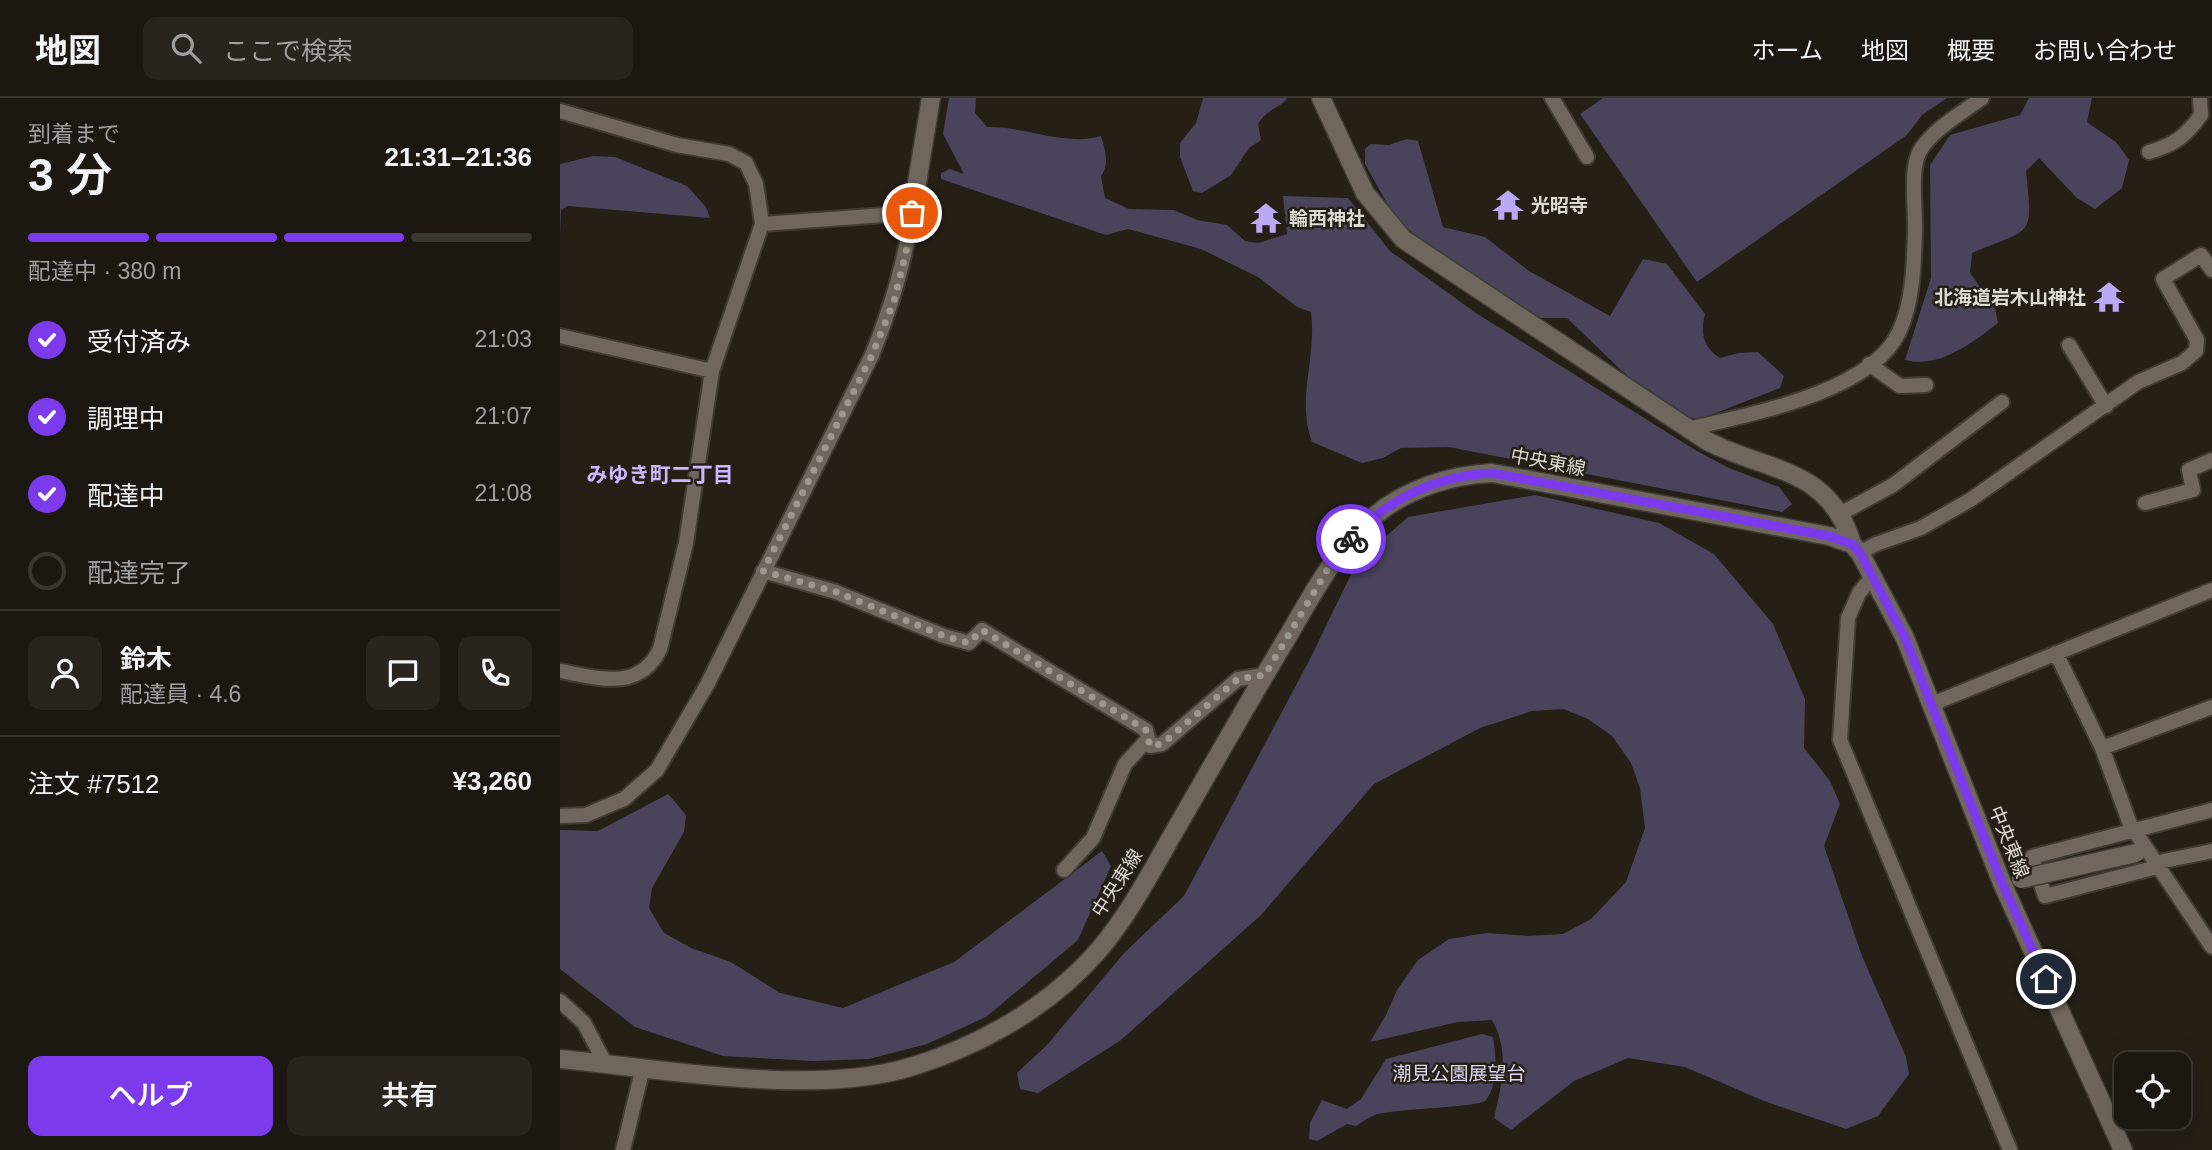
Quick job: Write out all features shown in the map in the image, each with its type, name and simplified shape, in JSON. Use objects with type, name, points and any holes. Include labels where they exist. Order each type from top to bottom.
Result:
[{"type":"main road","points":[[912,213],[931,98]]},
{"type":"main road","points":[[1321,98],[1365,193],[1403,239],[1687,429],[1731,453],[1802,478],[1824,494],[1840,514],[1856,549]]},
{"type":"main road","name":"中央東線","points":[[560,1059],[758,1078],[856,1079],[907,1068],[968,1046],[1018,1018],[1063,985],[1098,950],[1138,895],[1333,560],[1352,537],[1397,500],[1420,488],[1453,478],[1492,473],[1829,536],[1856,549],[1874,576],[1905,638],[2002,883],[2123,1150]]},
{"type":"main road","points":[[2002,883],[2148,858]]},
{"type":"street","points":[[1552,98],[1587,157]]},
{"type":"street","points":[[1687,429],[1776,408],[1834,386],[1883,355],[1899,332],[1906,307],[1914,255],[1914,163],[1931,137],[1982,98]]},
{"type":"street","points":[[2202,98],[2212,110]]},
{"type":"street","points":[[2150,152],[2180,141],[2190,131],[2201,116],[2202,98]]},
{"type":"street","points":[[560,111],[677,145],[729,154],[746,163],[756,184],[762,224],[712,371],[686,543],[656,657],[652,665],[640,674],[623,679],[560,671]]},
{"type":"street","points":[[560,816],[586,815],[624,799],[657,770],[708,683],[872,355],[894,301],[912,213],[762,224]]},
{"type":"street","points":[[1856,549],[1921,528],[1970,500],[2137,382],[2182,363],[2196,352],[2197,340],[2163,279],[2201,255],[2212,270]]},
{"type":"street","points":[[560,336],[712,371]]},
{"type":"street","points":[[2069,345],[2106,406]]},
{"type":"street","points":[[1869,365],[1900,386],[1926,385]]},
{"type":"street","points":[[1840,514],[1893,485],[2002,402]]},
{"type":"street","points":[[2145,503],[2193,490],[2189,470],[2212,460]]},
{"type":"street","points":[[763,571],[836,592],[944,636],[969,643],[982,630],[1146,730],[1150,746],[1162,744],[1238,679],[1265,675]]},
{"type":"street","points":[[1874,576],[1859,593],[1847,618],[1840,740],[2010,1150]]},
{"type":"street","points":[[1932,704],[2056,653],[2211,596]]},
{"type":"street","points":[[2056,653],[2102,748],[2133,830],[2148,858],[2212,947]]},
{"type":"street","points":[[2102,748],[2212,707]]},
{"type":"street","points":[[1064,870],[1093,838],[1125,764],[1149,739]]},
{"type":"street","points":[[2212,810],[2032,857],[2045,896],[2148,858],[2212,851]]},
{"type":"street","points":[[560,1001],[584,1023],[605,1063]]},
{"type":"street","points":[[623,1150],[643,1067]]},
{"type":"green space","points":[[949,98],[976,98],[975,113],[987,127],[1059,138],[1087,139],[1101,136],[1106,157],[1101,176],[1105,198],[1129,209],[1174,210],[1197,220],[1227,225],[1245,241],[1258,243],[1287,234],[1283,196],[1348,198],[1390,251],[1476,313],[1697,451],[1729,468],[1779,487],[1792,504],[1782,512],[1449,447],[1401,448],[1383,458],[1362,463],[1312,442],[1306,410],[1311,312],[1297,307],[1258,277],[1201,249],[1128,229],[1106,235],[941,179],[941,173],[950,169],[964,174],[943,134]]},
{"type":"green space","points":[[1203,98],[1287,98],[1266,114],[1258,124],[1261,140],[1249,148],[1231,175],[1202,193],[1193,191],[1180,157],[1180,143],[1196,123]]},
{"type":"green space","points":[[1603,98],[1947,98],[1922,115],[1907,135],[1697,282],[1580,114]]},
{"type":"green space","points":[[2029,98],[2092,98],[2087,122],[2116,142],[2129,160],[2122,188],[2095,209],[2077,198],[2039,158],[2026,171],[2029,209],[2024,228],[2018,234],[1972,253],[1970,273],[1995,308],[1998,323],[1966,346],[1943,358],[1918,362],[1905,360],[1931,278],[1930,165],[1950,135],[2020,115]]},
{"type":"green space","points":[[1407,139],[1418,141],[1443,227],[1485,237],[1529,271],[1610,316],[1643,259],[1667,264],[1705,314],[1703,333],[1710,349],[1720,358],[1758,352],[1784,376],[1780,388],[1703,418],[1685,418],[1645,393],[1567,318],[1541,318],[1439,258],[1394,216],[1365,164],[1365,149],[1371,144],[1389,145]]},
{"type":"green space","points":[[593,156],[615,157],[687,186],[706,207],[710,218],[568,206],[561,210],[560,236],[560,164]]},
{"type":"green space","points":[[1535,495],[1659,523],[1714,554],[1773,624],[1805,699],[1804,748],[1830,781],[1840,804],[1824,846],[1862,956],[1906,1057],[1909,1074],[1878,1116],[1846,1129],[1764,1101],[1685,1067],[1628,1058],[1574,1081],[1511,1130],[1494,1118],[1502,1080],[1503,1056],[1498,1032],[1492,1020],[1458,1022],[1370,1042],[1397,990],[1418,960],[1449,939],[1487,933],[1528,936],[1563,934],[1591,919],[1626,882],[1645,828],[1640,788],[1631,763],[1612,736],[1588,719],[1563,709],[1532,711],[1480,728],[1374,784],[1261,915],[1121,1040],[1038,1093],[1020,1089],[1017,1073],[1047,1045],[1125,952],[1184,896],[1310,659],[1357,562],[1408,517]]},
{"type":"green space","points":[[668,794],[686,815],[684,832],[652,888],[649,908],[664,933],[691,948],[731,962],[780,993],[843,1008],[954,962],[1102,851],[1111,866],[1078,940],[986,1017],[927,1044],[869,1059],[814,1061],[723,1056],[635,1027],[560,969],[560,830],[598,831]]},
{"type":"green space","name":"潮見公園展望台","points":[[1482,1034],[1493,1037],[1496,1061],[1493,1086],[1486,1100],[1469,1105],[1385,1113],[1373,1116],[1356,1126],[1347,1124],[1317,1141],[1309,1139],[1310,1123],[1322,1100],[1347,1109],[1361,1099],[1386,1059]]},
{"type":"way so far","points":[[912,213],[894,301],[872,355],[763,571],[836,592],[944,636],[969,643],[982,630],[1146,730],[1150,746],[1162,744],[1238,679],[1265,675],[1333,560],[1351,539]]},
{"type":"place","name":"光昭寺","points":[[1508,205]]},
{"type":"place","name":"輪西神社","points":[[1266,218]]},
{"type":"place","name":"北海道岩木山神社","points":[[2109,297]]},
{"type":"district","name":"みゆき町二丁目","points":[[660,474]]},
{"type":"route","points":[[1351,539],[1375,515],[1420,488],[1472,474],[1492,473],[1829,536],[1852,544],[1874,576],[1905,638],[2002,883],[2046,979]]}]
